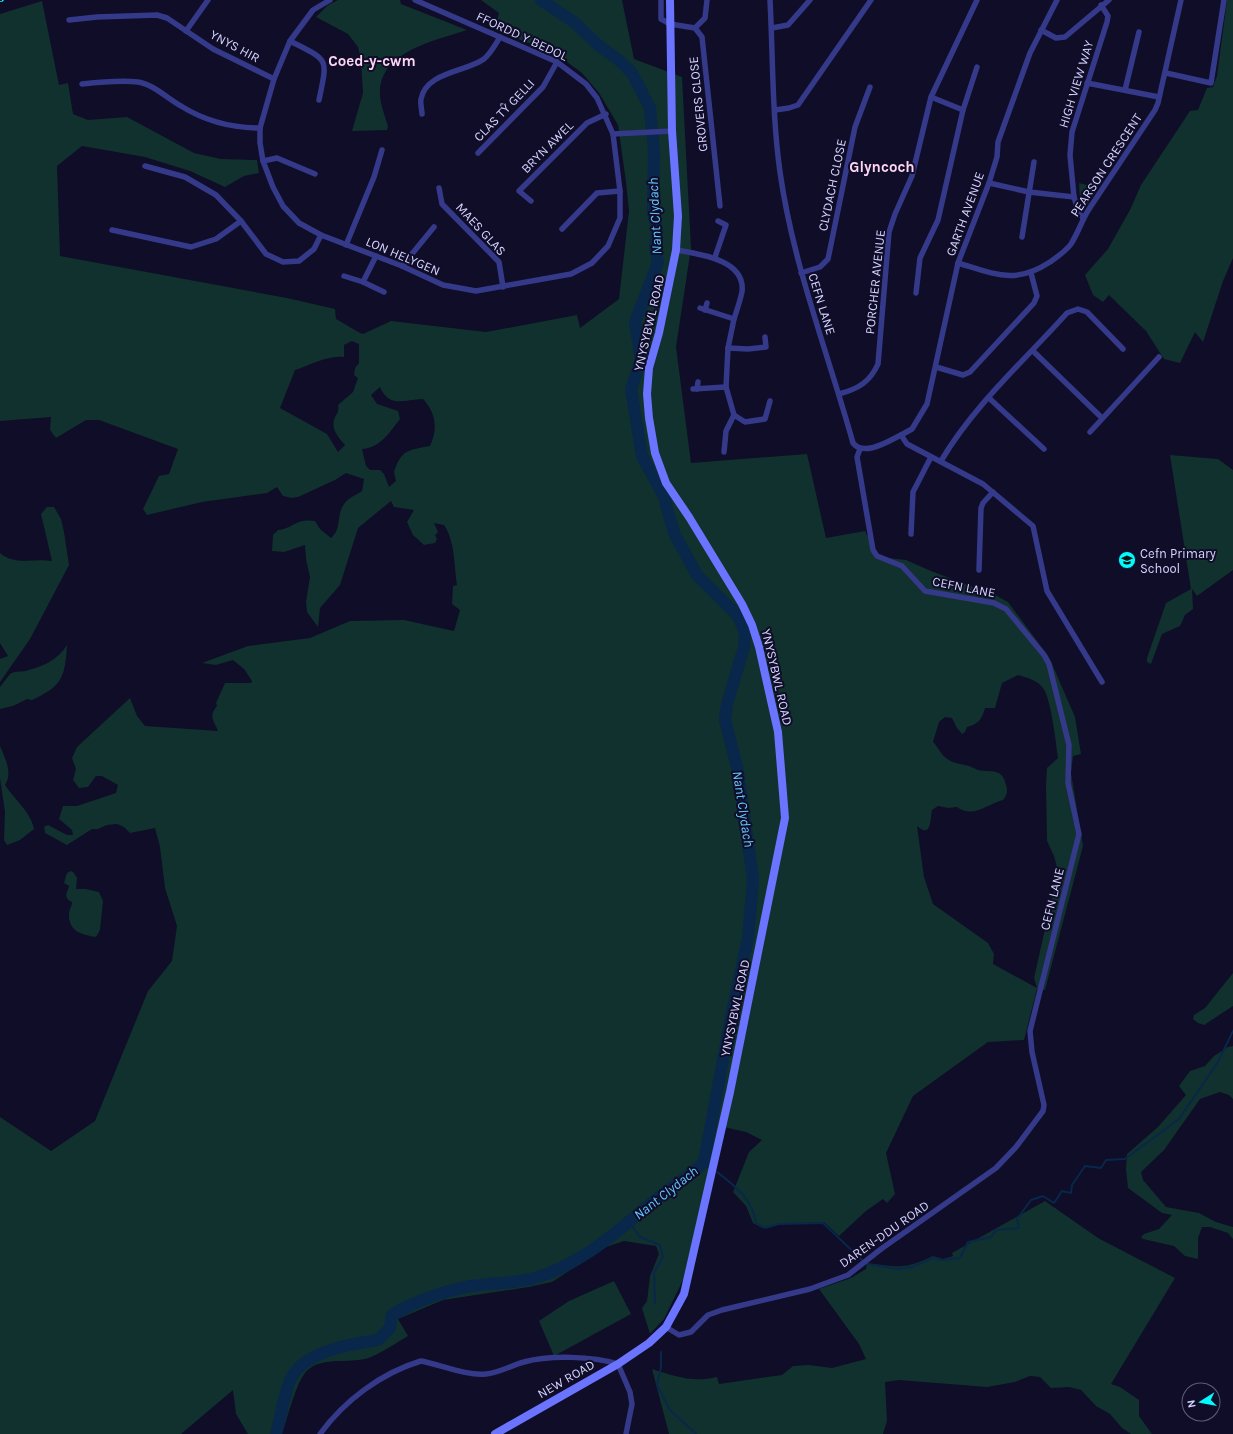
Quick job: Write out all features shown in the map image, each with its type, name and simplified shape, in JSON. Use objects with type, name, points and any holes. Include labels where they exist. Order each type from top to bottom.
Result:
[{"type":"main road","name":"YNYSYBWL ROAD","points":[[649,1343],[666,1327],[684,1294],[693,1264],[706,1196],[732,1085],[785,818],[778,732],[759,647],[752,625],[742,604],[666,483],[655,452],[648,400],[649,368],[659,333],[676,250],[678,216],[672,131],[670,0]]},
{"type":"main road","name":"NEW ROAD","points":[[495,1434],[618,1364],[649,1343]]},
{"type":"street","points":[[186,31],[208,0]]},
{"type":"street","points":[[316,0],[320,5]]},
{"type":"street","points":[[82,84],[138,82],[147,85],[182,107],[207,119],[239,128],[260,128],[274,79],[290,41],[313,10],[330,0]]},
{"type":"street","name":"FFORDD Y BEDOL","points":[[415,0],[557,62],[586,84],[597,98],[606,114],[613,134],[620,191]]},
{"type":"street","points":[[661,0],[661,19],[670,24],[695,28],[705,18],[707,0]]},
{"type":"street","name":"CEFN LANE","points":[[770,0],[775,110],[780,171],[801,273],[853,443],[860,449],[857,457],[873,550],[877,556],[902,566],[925,591],[994,602],[1006,609],[1044,655],[1049,664],[1069,745],[1068,783],[1079,834],[1030,1031],[1032,1052],[1044,1105],[1043,1111]]},
{"type":"street","points":[[772,28],[788,25],[810,0]]},
{"type":"street","points":[[775,110],[798,105],[872,0]]},
{"type":"street","name":"PORCHER AVENUE","points":[[839,394],[850,391],[866,383],[873,375],[878,364],[889,232],[894,214],[912,176],[931,97],[977,0]]},
{"type":"street","name":"GARTH AVENUE","points":[[901,436],[912,429],[927,404],[958,263],[989,183],[998,142],[1030,52],[1057,0]]},
{"type":"street","points":[[1041,30],[1056,38],[1065,38],[1109,0]]},
{"type":"street","name":"PEARSON CRESCENT","points":[[958,263],[1005,276],[1031,273],[1054,259],[1066,249],[1071,243],[1083,218],[1155,110],[1166,73],[1181,0]]},
{"type":"street","points":[[1166,73],[1211,84],[1224,0]]},
{"type":"street","name":"HIGH VIEW WAY","points":[[1083,218],[1078,211],[1074,197],[1070,155],[1072,132],[1108,22],[1108,16],[1101,6]]},
{"type":"street","name":"YNYS HIR","points":[[69,20],[97,17],[157,15],[167,18],[213,49],[274,79]]},
{"type":"street","name":"GROVERS CLOSE","points":[[695,28],[702,37],[720,206]]},
{"type":"street","points":[[1125,90],[1139,32]]},
{"type":"street","points":[[422,114],[421,98],[428,86],[439,78],[483,60],[500,37]]},
{"type":"street","points":[[290,41],[318,55],[323,60],[325,70],[319,100]]},
{"type":"street","name":"CLAS TŶ GELLI","points":[[478,153],[543,87],[557,62]]},
{"type":"street","points":[[916,293],[920,258],[938,220],[964,110],[977,67]]},
{"type":"street","points":[[1087,83],[1159,97]]},
{"type":"street","name":"CLYDACH CLOSE","points":[[801,273],[820,267],[828,259],[855,127],[870,87]]},
{"type":"street","points":[[931,97],[964,110]]},
{"type":"street","name":"BRYN AWEL","points":[[530,201],[519,191],[587,123],[606,114]]},
{"type":"street","name":"LON HELYGEN","points":[[260,128],[260,143],[263,161],[273,187],[283,206],[299,223],[321,235],[402,266],[443,285],[476,291],[571,274],[592,263],[608,246],[620,218],[620,191]]},
{"type":"street","points":[[613,134],[660,130],[672,131]]},
{"type":"street","points":[[346,245],[374,177],[382,150]]},
{"type":"street","points":[[263,161],[277,158],[315,174]]},
{"type":"street","points":[[1022,237],[1034,162]]},
{"type":"street","points":[[144,166],[185,177],[216,195],[242,221],[266,254],[283,262],[299,261],[314,249],[321,235]]},
{"type":"street","points":[[989,183],[1028,192],[1074,197]]},
{"type":"street","name":"MAES GLAS","points":[[439,188],[442,204],[499,262],[503,287]]},
{"type":"street","points":[[562,229],[597,193],[620,191]]},
{"type":"street","points":[[112,230],[191,247],[216,239],[242,221]]},
{"type":"street","points":[[715,257],[726,225],[718,221]]},
{"type":"street","points":[[402,266],[434,227]]},
{"type":"street","points":[[676,250],[715,257],[732,267],[739,279],[742,291],[728,348],[726,387],[734,415],[746,422],[765,419],[770,401]]},
{"type":"street","points":[[363,282],[376,256]]},
{"type":"street","points":[[936,367],[963,375],[970,372],[1034,303],[1037,296],[1031,273]]},
{"type":"street","points":[[344,276],[363,282],[384,292]]},
{"type":"street","points":[[707,303],[702,309],[734,319]]},
{"type":"street","points":[[941,461],[952,442],[989,398],[1067,313],[1078,309],[1087,312],[1123,349]]},
{"type":"street","points":[[728,348],[748,349],[766,347],[765,337]]},
{"type":"street","points":[[1033,351],[1102,418]]},
{"type":"street","points":[[1090,432],[1159,357]]},
{"type":"street","points":[[698,382],[695,389],[726,387]]},
{"type":"street","points":[[989,398],[1044,449]]},
{"type":"street","points":[[724,452],[726,430],[734,415]]},
{"type":"street","points":[[860,449],[868,449],[901,436],[907,444],[973,478],[993,492],[1033,526],[1047,591],[1102,682]]},
{"type":"street","points":[[912,534],[913,492],[931,457]]},
{"type":"street","points":[[978,570],[981,508],[983,503],[993,492]]},
{"type":"street","name":"DAREN-DDU ROAD","points":[[666,1327],[679,1335],[691,1332],[708,1315],[722,1310],[810,1289],[848,1275],[881,1249],[996,1168],[1016,1146],[1043,1111]]},
{"type":"street","points":[[320,1434],[332,1417],[354,1398],[382,1378],[421,1361],[478,1374],[488,1374],[532,1360],[588,1359],[618,1364],[630,1392],[632,1404],[626,1434]]},
{"type":"green space","points":[[338,0],[400,0],[401,4],[467,30],[411,50],[389,67],[382,79],[380,94],[388,126],[387,130],[352,131],[363,93],[361,61],[358,47],[348,34],[316,17],[328,5]]},
{"type":"green space","points":[[481,0],[622,0],[634,59],[682,77],[691,248],[676,347],[691,463],[807,454],[826,538],[865,531],[879,557],[906,560],[997,596],[1008,602],[1049,657],[1075,717],[1081,754],[1073,756],[1071,773],[1083,846],[1045,990],[1037,989],[1024,1040],[988,1042],[913,1096],[886,1153],[895,1194],[887,1203],[883,1199],[866,1211],[839,1236],[824,1222],[786,1224],[762,1228],[753,1223],[746,1206],[733,1192],[749,1152],[762,1140],[746,1132],[719,1126],[684,1278],[664,1319],[650,1334],[642,1308],[647,1301],[650,1276],[659,1254],[656,1246],[624,1241],[606,1247],[552,1282],[443,1300],[398,1319],[408,1336],[371,1357],[353,1361],[325,1362],[316,1365],[309,1369],[300,1381],[282,1434],[248,1434],[236,1414],[233,1390],[181,1434],[0,1434],[0,1117],[51,1151],[95,1121],[148,991],[172,961],[177,926],[165,888],[160,847],[155,828],[130,833],[124,827],[117,824],[107,825],[98,829],[92,829],[67,845],[45,833],[44,827],[48,825],[67,835],[73,835],[72,830],[59,819],[63,806],[77,806],[116,793],[118,785],[102,776],[96,776],[88,787],[79,788],[73,780],[76,769],[72,758],[77,747],[130,698],[137,716],[145,726],[218,731],[212,716],[225,683],[251,683],[252,681],[244,669],[233,660],[216,665],[202,663],[248,646],[310,638],[350,621],[404,620],[454,631],[460,610],[452,604],[453,586],[457,585],[454,554],[448,531],[444,525],[434,523],[438,532],[435,535],[437,539],[435,543],[424,545],[413,535],[407,522],[414,510],[394,507],[391,501],[358,528],[340,585],[320,608],[318,627],[307,612],[306,602],[310,577],[305,545],[284,552],[272,551],[273,535],[278,530],[308,520],[315,521],[320,529],[331,538],[337,530],[340,513],[344,504],[362,491],[364,479],[346,473],[335,480],[298,497],[292,498],[283,496],[277,487],[267,493],[202,502],[147,515],[143,509],[159,476],[169,474],[178,449],[99,420],[86,420],[56,438],[50,430],[51,417],[0,421],[0,14],[42,1],[59,85],[68,83],[73,114],[88,120],[127,117],[194,153],[221,159],[257,160],[259,173],[244,176],[225,187],[190,171],[145,157],[82,146],[57,166],[60,256],[287,298],[335,309],[336,319],[363,334],[391,321],[486,332],[577,315],[580,328],[619,299],[629,211],[618,125],[599,93],[582,73],[556,54],[495,30],[499,13]],"holes":[[[352,341],[359,344],[359,363],[355,368],[354,375],[358,378],[353,392],[338,405],[338,413],[335,417],[333,425],[334,429],[345,445],[338,452],[327,434],[280,408],[295,370],[331,357],[344,357],[344,345]],[[380,387],[384,394],[392,400],[403,401],[423,399],[431,410],[434,421],[435,427],[433,440],[430,446],[406,452],[399,459],[394,472],[396,481],[389,487],[384,474],[380,470],[370,470],[366,466],[362,449],[379,443],[400,419],[398,411],[377,404],[371,395]],[[1018,675],[1029,678],[1041,685],[1046,693],[1051,711],[1058,758],[1047,768],[1046,785],[1047,841],[1054,856],[1058,871],[1034,978],[1037,988],[993,964],[994,954],[988,943],[933,904],[924,877],[917,826],[925,830],[928,829],[932,810],[938,806],[948,808],[957,807],[968,812],[980,810],[1003,800],[1007,787],[1002,775],[996,772],[978,770],[951,761],[944,756],[933,742],[939,722],[945,717],[952,718],[962,734],[965,732],[967,727],[979,720],[983,715],[985,708],[995,708],[1002,683]]]},
{"type":"green space","points":[[1227,0],[1233,0],[1233,258],[1223,281],[1203,342],[1195,332],[1180,363],[1164,359],[1146,331],[1109,295],[1103,302],[1093,295],[1085,275],[1108,249],[1130,210],[1141,185],[1190,111],[1198,110],[1207,88],[1213,87],[1217,76]]},
{"type":"green space","points":[[1079,183],[1098,188],[1088,204],[1080,201]]},
{"type":"green space","points":[[1170,455],[1218,459],[1233,470],[1233,570],[1197,596],[1192,589],[1193,609],[1185,615],[1180,626],[1162,634],[1151,664],[1147,662],[1147,658],[1166,603],[1191,589]]},
{"type":"green space","points":[[47,507],[54,507],[61,519],[69,565],[30,639],[0,682],[0,659],[8,656],[0,643],[0,553],[6,557],[18,560],[52,561],[41,514]]},
{"type":"green space","points":[[67,645],[65,666],[60,680],[56,685],[32,700],[27,699],[13,706],[0,709],[0,687],[10,674],[25,671],[49,662],[59,655]]},
{"type":"green space","points":[[0,746],[6,760],[8,771],[5,785],[26,811],[34,829],[20,840],[7,845],[4,840],[5,812],[0,778]]},
{"type":"green space","points":[[71,871],[77,878],[76,889],[86,889],[99,892],[103,901],[100,930],[96,937],[77,931],[73,928],[69,920],[69,911],[72,902],[67,899],[69,886],[64,883],[67,873]]},
{"type":"green space","points":[[1233,973],[1233,1006],[1204,1025],[1198,1023],[1193,1019],[1194,1015],[1205,1008]]},
{"type":"green space","points":[[1233,1046],[1233,1099],[1229,1095],[1220,1092],[1200,1099],[1164,1150],[1141,1172],[1143,1180],[1166,1207],[1199,1213],[1216,1222],[1233,1227],[1233,1239],[1228,1233],[1210,1227],[1202,1227],[1198,1238],[1198,1259],[1185,1256],[1174,1246],[1143,1239],[1141,1237],[1144,1234],[1159,1229],[1172,1215],[1162,1213],[1128,1188],[1126,1169],[1127,1154],[1158,1127],[1186,1095],[1179,1086],[1190,1071],[1205,1066],[1214,1056],[1228,1047]]},
{"type":"green space","points":[[1045,1201],[1098,1238],[1175,1278],[1111,1384],[1120,1387],[1139,1400],[1139,1416],[1152,1434],[1131,1434],[1122,1428],[1110,1414],[1096,1406],[1081,1390],[1069,1387],[1051,1388],[1040,1377],[1030,1376],[1015,1382],[987,1387],[899,1380],[885,1382],[887,1421],[883,1434],[669,1434],[652,1369],[692,1379],[708,1379],[717,1377],[719,1384],[782,1375],[793,1366],[809,1365],[832,1368],[866,1359],[859,1344],[819,1289],[851,1278],[866,1269],[867,1263],[887,1266],[901,1266],[915,1264],[933,1256],[943,1259],[953,1256],[952,1253]]},
{"type":"green space","points":[[614,1281],[631,1314],[554,1356],[539,1321],[569,1301]]},
{"type":"waterway","name":"Nant Clydach","points":[[276,1434],[289,1383],[295,1372],[303,1364],[314,1357],[340,1347],[378,1340],[390,1328],[392,1315],[430,1297],[471,1286],[526,1280],[552,1272],[569,1264],[586,1254],[618,1231],[704,1162],[731,1017],[748,938],[753,879],[738,771],[725,720],[727,704],[744,647],[745,632],[738,616],[697,575],[674,533],[664,497],[642,456],[631,389],[641,360],[635,322],[658,263],[655,247],[657,231],[653,212],[654,150],[650,108],[632,73],[620,61],[598,45],[574,22],[541,0]]},
{"type":"waterway","points":[[867,1264],[898,1269],[912,1267],[933,1258],[942,1260],[960,1258],[968,1242],[991,1237],[996,1230],[1019,1228],[1017,1219],[1031,1200],[1043,1196],[1054,1203],[1062,1191],[1071,1193],[1072,1185],[1085,1166],[1101,1168],[1106,1160],[1125,1159],[1179,1119],[1218,1062],[1233,1031]]},
{"type":"waterway","name":"Nant Clydach","points":[[704,1162],[708,1167]]},
{"type":"waterway","points":[[717,1172],[742,1193],[751,1206],[756,1223],[765,1228],[779,1224],[823,1223],[862,1260]]},
{"type":"waterway","points":[[629,1222],[640,1237],[660,1245],[663,1257],[654,1273],[655,1304]]},
{"type":"waterway","points":[[661,1352],[661,1367],[657,1385],[670,1410],[696,1434]]},
{"type":"place","name":"Cefn Primary School","points":[[1127,560]]},
{"type":"district","name":"Coed-y-cwm","points":[[372,61]]},
{"type":"district","name":"Glyncoch","points":[[882,167]]}]
